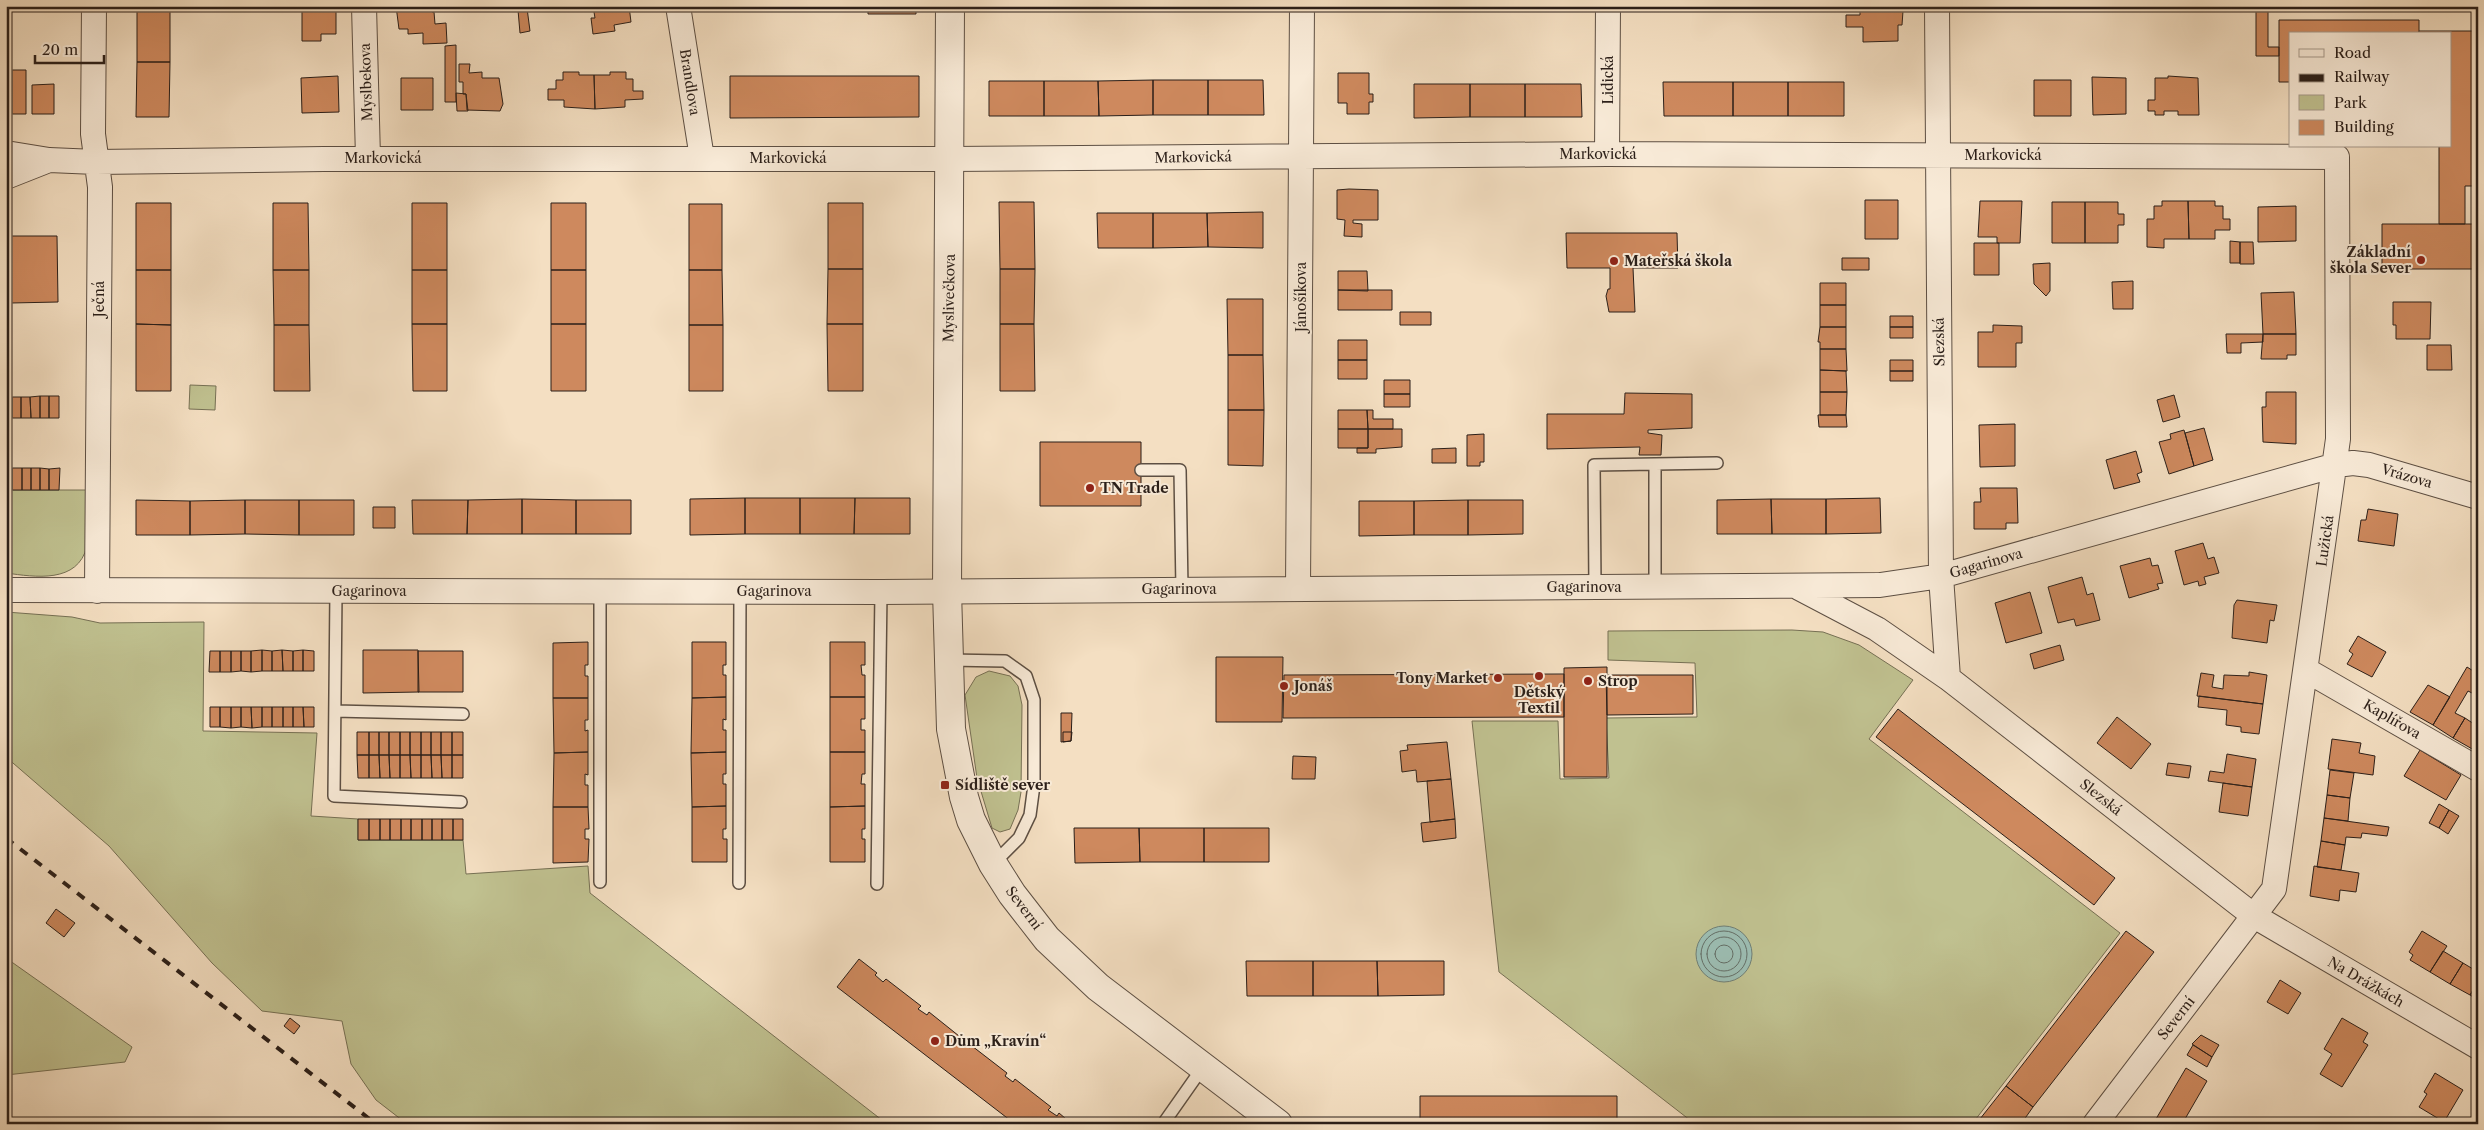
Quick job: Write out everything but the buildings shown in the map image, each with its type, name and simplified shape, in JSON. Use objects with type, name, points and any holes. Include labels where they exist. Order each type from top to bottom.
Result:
[{"type":"street","name":"Ječná","points":[[94,6],[93,134],[100,187],[97,591]]},
{"type":"street","name":"Myslbekova","points":[[364,6],[368,158]]},
{"type":"street","name":"Brandlova","points":[[678,6],[702,158]]},
{"type":"street","name":"Myslivečkova","points":[[946,590],[950,6]]},
{"type":"street","name":"Jánošíkova","points":[[1298,588],[1302,6]]},
{"type":"street","name":"Lidická","points":[[1607,154],[1608,6]]},
{"type":"street","name":"Slezská","points":[[1937,6],[1941,576],[1948,678]]},
{"type":"street","name":"Markovická","points":[[6,153],[49,160],[96,162],[368,158],[950,159],[1607,154],[2337,157]]},
{"type":"street","name":"Lužická","points":[[2254,916],[2274,889],[2336,465],[2338,439],[2337,157]]},
{"type":"street","name":"Markovická","points":[[6,177],[49,160]]},
{"type":"street","name":"Vrázova","points":[[2336,465],[2353,463],[2369,465],[2478,497]]},
{"type":"street","name":"Gagarinova","points":[[6,590],[881,592],[946,590],[1796,587],[1880,585],[1941,576],[2336,465]]},
{"type":"street","name":"Slezská","points":[[1796,587],[1877,629],[1948,678],[2254,916]]},
{"type":"street","name":"Severní","points":[[946,590],[951,729],[957,765],[971,820],[993,864],[1027,914],[1069,961],[1098,987],[1278,1124]]},
{"type":"street","name":"Kaplířova","points":[[2306,670],[2478,769]]},
{"type":"street","name":"Severní","points":[[2099,1122],[2254,916]]},
{"type":"street","name":"Na Drážkách","points":[[2254,916],[2478,1047]]},
{"type":"lane","points":[[1595,587],[1594,464],[1717,463]]},
{"type":"lane","points":[[1655,464],[1655,587]]},
{"type":"lane","points":[[1141,470],[1180,470],[1182,589]]},
{"type":"lane","points":[[336,591],[334,796],[461,802]]},
{"type":"lane","points":[[600,591],[600,882]]},
{"type":"lane","points":[[739,884],[740,591]]},
{"type":"lane","points":[[877,884],[881,592]]},
{"type":"lane","points":[[949,660],[1005,661],[1026,676],[1034,700],[1034,786],[1030,815],[1016,843],[993,864]]},
{"type":"lane","points":[[335,711],[463,714]]},
{"type":"lane","points":[[1162,1124],[1204,1066]]},
{"type":"green space","points":[[190,385],[216,386],[215,410],[189,409]]},
{"type":"green space","points":[[6,490],[87,490],[87,546],[82,558],[75,567],[54,575],[30,576],[6,573]]},
{"type":"green space","points":[[6,612],[72,617],[100,623],[204,622],[203,731],[317,733],[311,816],[358,819],[358,840],[463,840],[466,874],[588,866],[590,893],[887,1124],[407,1124],[376,1100],[351,1064],[342,1021],[262,1011],[212,963],[109,846],[6,757]]},
{"type":"green space","points":[[1792,630],[1823,632],[1859,645],[1913,680],[1869,739],[2120,933],[1972,1124],[1695,1124],[1499,972],[1472,721],[1558,721],[1560,779],[1609,778],[1606,718],[1697,717],[1695,663],[1608,660],[1608,631]]},
{"type":"green space","points":[[989,671],[1010,676],[1018,686],[1022,705],[1021,792],[1018,810],[1010,829],[1000,832],[992,828],[977,778],[965,695],[976,677]]},
{"type":"green space","points":[[6,958],[132,1047],[125,1062],[6,1075]]},
{"type":"water","points":[[1724,926],[1735,928],[1744,934],[1750,943],[1752,954],[1750,965],[1744,974],[1735,980],[1724,982],[1713,980],[1704,974],[1698,965],[1696,954],[1698,943],[1704,934],[1713,928]]},
{"type":"railway","points":[[6,838],[376,1124]]},
{"type":"place","name":"Základní škola Sever","points":[[2421,260]]},
{"type":"place","name":"Mateřská škola","points":[[1614,261]]},
{"type":"place","name":"TN Trade","points":[[1090,488]]},
{"type":"place","name":"Dětský Textil","points":[[1539,676]]},
{"type":"place","name":"Tony Market","points":[[1498,678]]},
{"type":"place","name":"Strop","points":[[1588,681]]},
{"type":"place","name":"Jonáš","points":[[1284,686]]},
{"type":"place","name":"Sídliště sever","points":[[945,785]]},
{"type":"place","name":"Dům „Kravín“","points":[[935,1041]]}]
